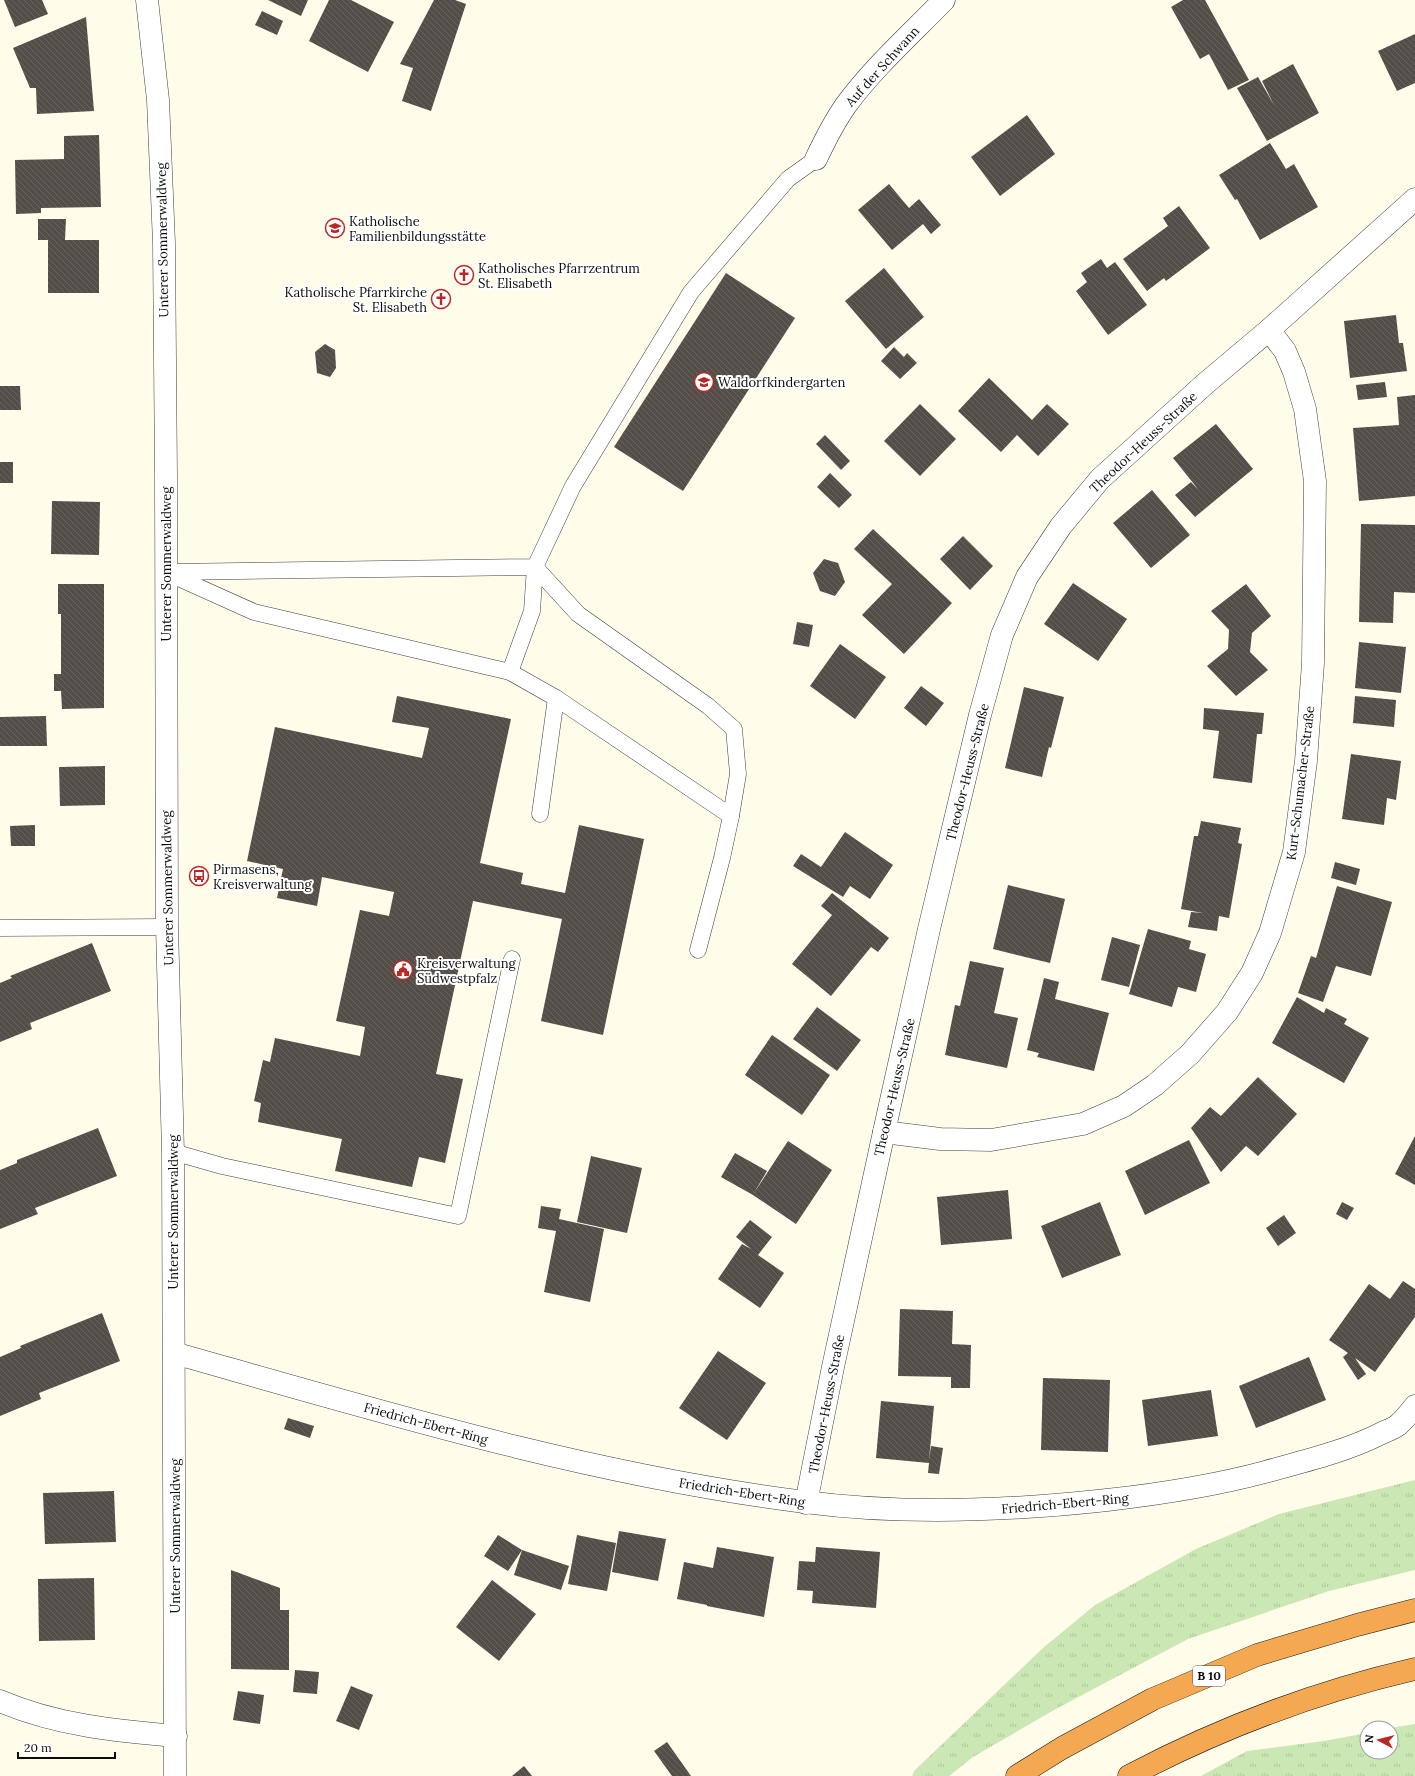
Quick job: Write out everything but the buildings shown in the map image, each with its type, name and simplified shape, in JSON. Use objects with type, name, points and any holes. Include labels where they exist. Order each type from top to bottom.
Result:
[{"type":"highway","name":"B 10","points":[[1017,1776],[1062,1748],[1153,1699],[1250,1658],[1357,1625],[1415,1610]]},
{"type":"highway","points":[[1129,1776],[1178,1750],[1280,1708],[1375,1678],[1415,1669]]},
{"type":"street","name":"Unterer Sommerwaldweg","points":[[147,0],[158,100],[164,243],[167,928],[173,1152],[176,1776]]},
{"type":"street","name":"Auf der Schwann","points":[[816,158],[828,132],[846,105],[868,78],[944,0]]},
{"type":"street","name":"Theodor-Heuss-Straße","points":[[806,1503],[833,1368],[884,1132],[980,715],[1002,635],[1027,577],[1061,526],[1100,479],[1206,383],[1269,330],[1415,199]]},
{"type":"street","name":"Kurt-Schumacher-Straße","points":[[884,1132],[940,1139],[991,1140],[1082,1124],[1124,1106],[1155,1085],[1190,1054],[1227,1012],[1252,974],[1270,933],[1294,852],[1306,761],[1313,663],[1315,481],[1305,409],[1294,372],[1285,351],[1269,330]]},
{"type":"street","name":"Friedrich-Ebert-Ring","points":[[174,1352],[464,1434],[568,1460],[648,1477],[806,1503],[894,1509],[978,1510],[1066,1505],[1163,1494],[1243,1478],[1362,1444],[1398,1425],[1415,1406]]},
{"type":"street","points":[[0,1701],[20,1709],[65,1722],[118,1731],[176,1736]]},
{"type":"lane","points":[[510,672],[532,611],[535,568],[573,486],[691,292],[788,179],[816,158]]},
{"type":"lane","points":[[165,572],[535,568],[578,614],[708,706],[734,729],[738,774],[722,858],[698,950]]},
{"type":"lane","points":[[165,572],[254,612],[510,672],[556,698],[731,816]]},
{"type":"lane","points":[[540,814],[556,698]]},
{"type":"lane","points":[[0,928],[167,928]]},
{"type":"lane","points":[[173,1152],[222,1166],[458,1216],[512,959]]},
{"type":"green space","points":[[1415,1480],[1415,1570],[1329,1591],[1188,1639],[1054,1710],[973,1757],[949,1776],[912,1776],[914,1771],[1043,1648],[1095,1605],[1196,1549],[1279,1514]]},
{"type":"green space","points":[[1415,1724],[1415,1776],[1201,1776],[1247,1751],[1324,1741],[1359,1734],[1359,1760],[1399,1760],[1399,1727]]},
{"type":"place","name":"Katholische Familienbildungsstätte","points":[[335,228]]},
{"type":"place","name":"Katholisches Pfarrzentrum St. Elisabeth","points":[[464,275]]},
{"type":"place","name":"Katholische Pfarrkirche St. Elisabeth","points":[[441,299]]},
{"type":"place","name":"Waldorfkindergarten","points":[[704,382]]},
{"type":"place","name":"Pirmasens, Kreisverwaltung","points":[[199,876]]},
{"type":"place","name":"Kreisverwaltung Südwestpfalz","points":[[403,970]]}]
